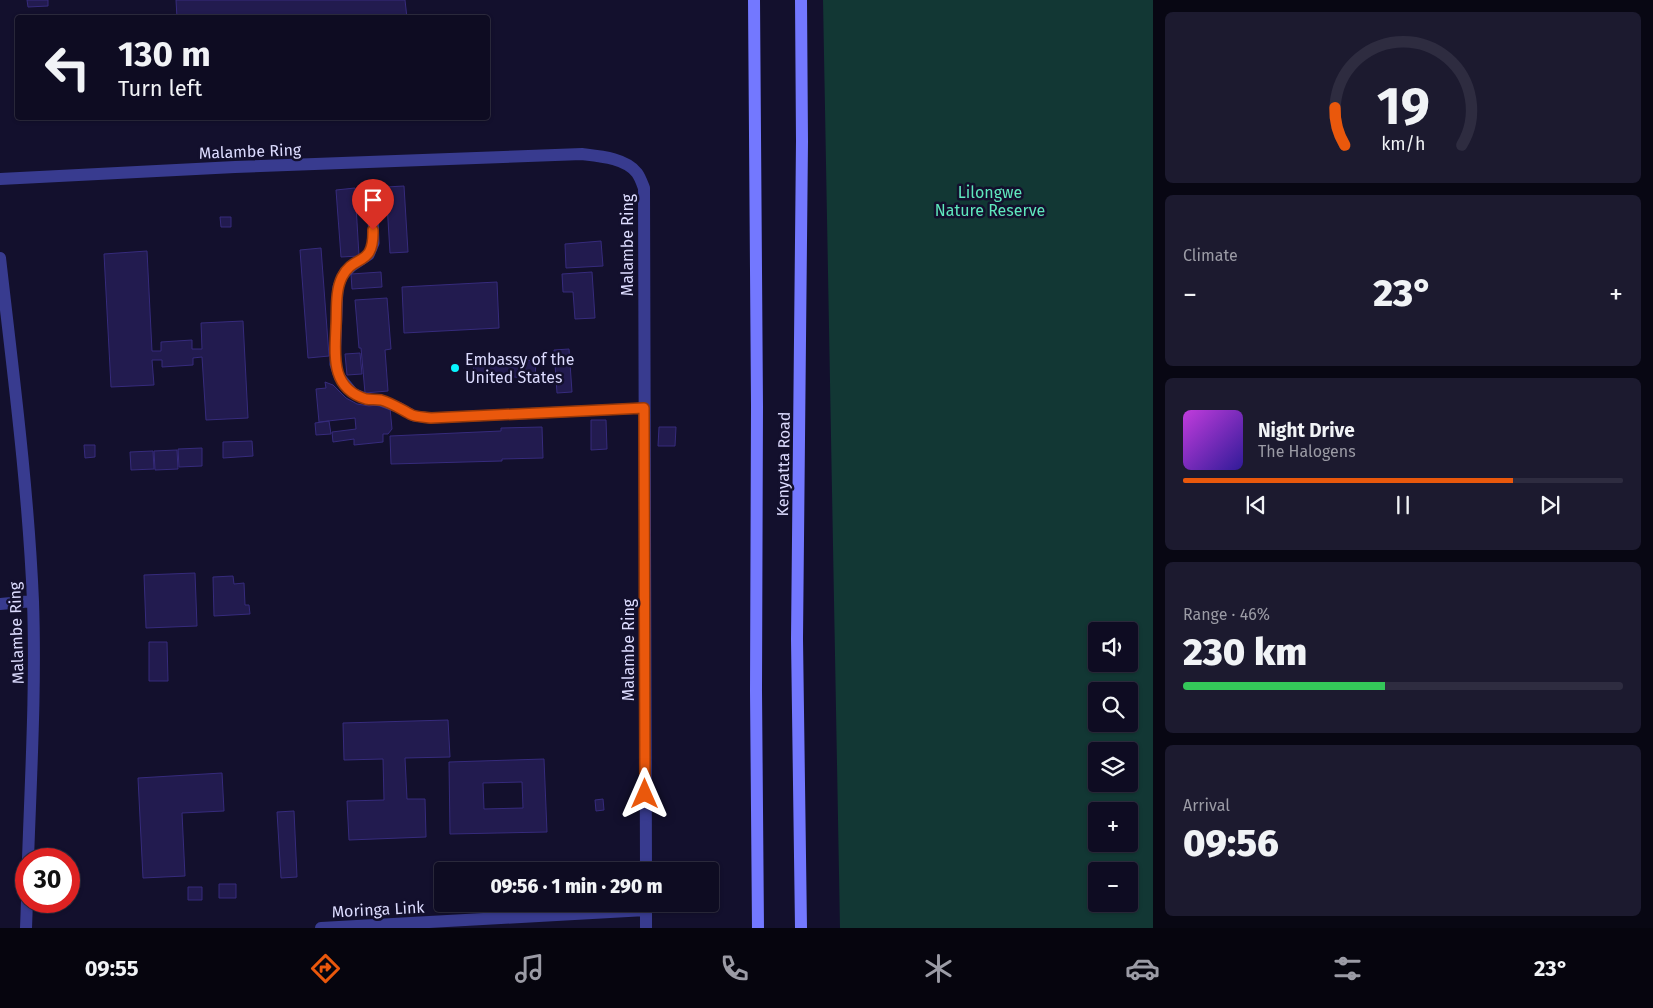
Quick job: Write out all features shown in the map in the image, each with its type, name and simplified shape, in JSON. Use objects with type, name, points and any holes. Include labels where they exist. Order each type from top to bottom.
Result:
[{"type":"main road","name":"Kenyatta Road","points":[[754,0],[758,928]]},
{"type":"main road","name":"Kenyatta Road","points":[[801,0],[802,141],[797,639],[801,928]]},
{"type":"street","name":"Malambe Ring","points":[[0,179],[582,154],[603,156],[622,162],[637,172],[644,188],[646,862]]},
{"type":"street","name":"Malambe Ring","points":[[0,258],[21,447],[33,601],[34,687],[28,848]]},
{"type":"street","points":[[0,604],[33,601]]},
{"type":"street","name":"Moringa Link","points":[[321,928],[569,912]]},
{"type":"street","points":[[646,912],[646,928]]},
{"type":"street","points":[[26,928],[27,913]]},
{"type":"lane","points":[[373,217],[374,243],[369,255],[350,267],[343,275],[338,287],[335,364],[339,376],[353,393],[366,399],[381,400],[414,416],[431,418],[644,408]]},
{"type":"green space","name":"Lilongwe Nature Reserve","points":[[823,0],[1153,0],[1153,928],[840,928]]},
{"type":"building","points":[[27,0],[48,0],[48,6],[28,7]]},
{"type":"building","points":[[176,0],[405,0],[407,15],[177,15]]},
{"type":"building","points":[[404,186],[408,252],[390,253],[386,187]]},
{"type":"building","points":[[355,188],[359,256],[341,257],[336,190]]},
{"type":"building","points":[[220,217],[231,217],[231,227],[221,227]]},
{"type":"building","points":[[601,241],[603,266],[566,268],[565,244]]},
{"type":"building","points":[[321,248],[329,356],[308,358],[300,250]]},
{"type":"building","points":[[147,251],[152,351],[161,351],[161,342],[192,340],[192,349],[202,349],[201,323],[243,321],[248,418],[206,420],[202,357],[193,358],[193,365],[162,367],[162,360],[152,360],[154,385],[111,387],[104,254]]},
{"type":"building","points":[[381,272],[382,287],[352,289],[351,274]]},
{"type":"building","points":[[592,272],[595,318],[575,319],[573,292],[563,292],[562,274]]},
{"type":"building","points":[[497,282],[499,328],[404,333],[402,287]]},
{"type":"building","points":[[387,298],[391,349],[385,350],[388,391],[365,393],[355,300]]},
{"type":"building","points":[[569,349],[572,392],[557,393],[554,350]]},
{"type":"building","points":[[360,353],[362,374],[347,375],[345,354]]},
{"type":"building","points":[[475,355],[536,361],[535,379],[473,373]]},
{"type":"building","points":[[325,382],[333,385],[346,398],[357,404],[369,406],[385,404],[390,408],[392,429],[388,434],[383,434],[383,442],[354,445],[354,439],[333,442],[332,432],[356,429],[355,418],[319,422],[316,389],[326,388]]},
{"type":"building","points":[[591,420],[606,420],[607,449],[591,450]]},
{"type":"building","points":[[329,421],[331,434],[316,435],[315,423]]},
{"type":"building","points":[[542,427],[543,458],[391,464],[390,436],[501,431],[501,428]]},
{"type":"building","points":[[659,427],[676,427],[675,446],[658,446]]},
{"type":"building","points":[[252,441],[253,456],[223,458],[223,442]]},
{"type":"building","points":[[84,445],[95,445],[95,457],[85,458]]},
{"type":"building","points":[[202,448],[202,466],[179,467],[178,449]]},
{"type":"building","points":[[177,450],[178,469],[155,470],[154,451]]},
{"type":"building","points":[[153,451],[154,469],[131,470],[130,452]]},
{"type":"building","points":[[195,573],[197,626],[146,628],[144,575]]},
{"type":"building","points":[[233,576],[234,584],[244,583],[245,605],[249,605],[250,614],[214,616],[213,577]]},
{"type":"building","points":[[149,642],[167,642],[168,681],[149,681]]},
{"type":"building","points":[[448,720],[450,757],[405,758],[407,799],[425,799],[426,837],[349,840],[347,801],[384,800],[383,759],[344,760],[343,723]]},
{"type":"building","points":[[544,759],[547,832],[450,834],[449,762]],"holes":[[[522,782],[523,808],[484,809],[483,783]]]},
{"type":"building","points":[[222,773],[224,811],[182,813],[185,876],[143,878],[138,778]]},
{"type":"building","points":[[603,799],[604,810],[596,811],[595,800]]},
{"type":"building","points":[[294,811],[297,877],[281,878],[277,812]]},
{"type":"building","points":[[219,884],[236,884],[236,898],[219,898]]},
{"type":"building","points":[[188,887],[202,887],[202,900],[188,900]]},
{"type":"place","name":"Embassy of the United States","points":[[455,368]]},
{"type":"route","points":[[373,230],[374,243],[369,255],[350,267],[343,275],[338,287],[335,364],[339,376],[353,393],[366,399],[381,400],[414,416],[431,418],[644,408],[645,794]]}]
